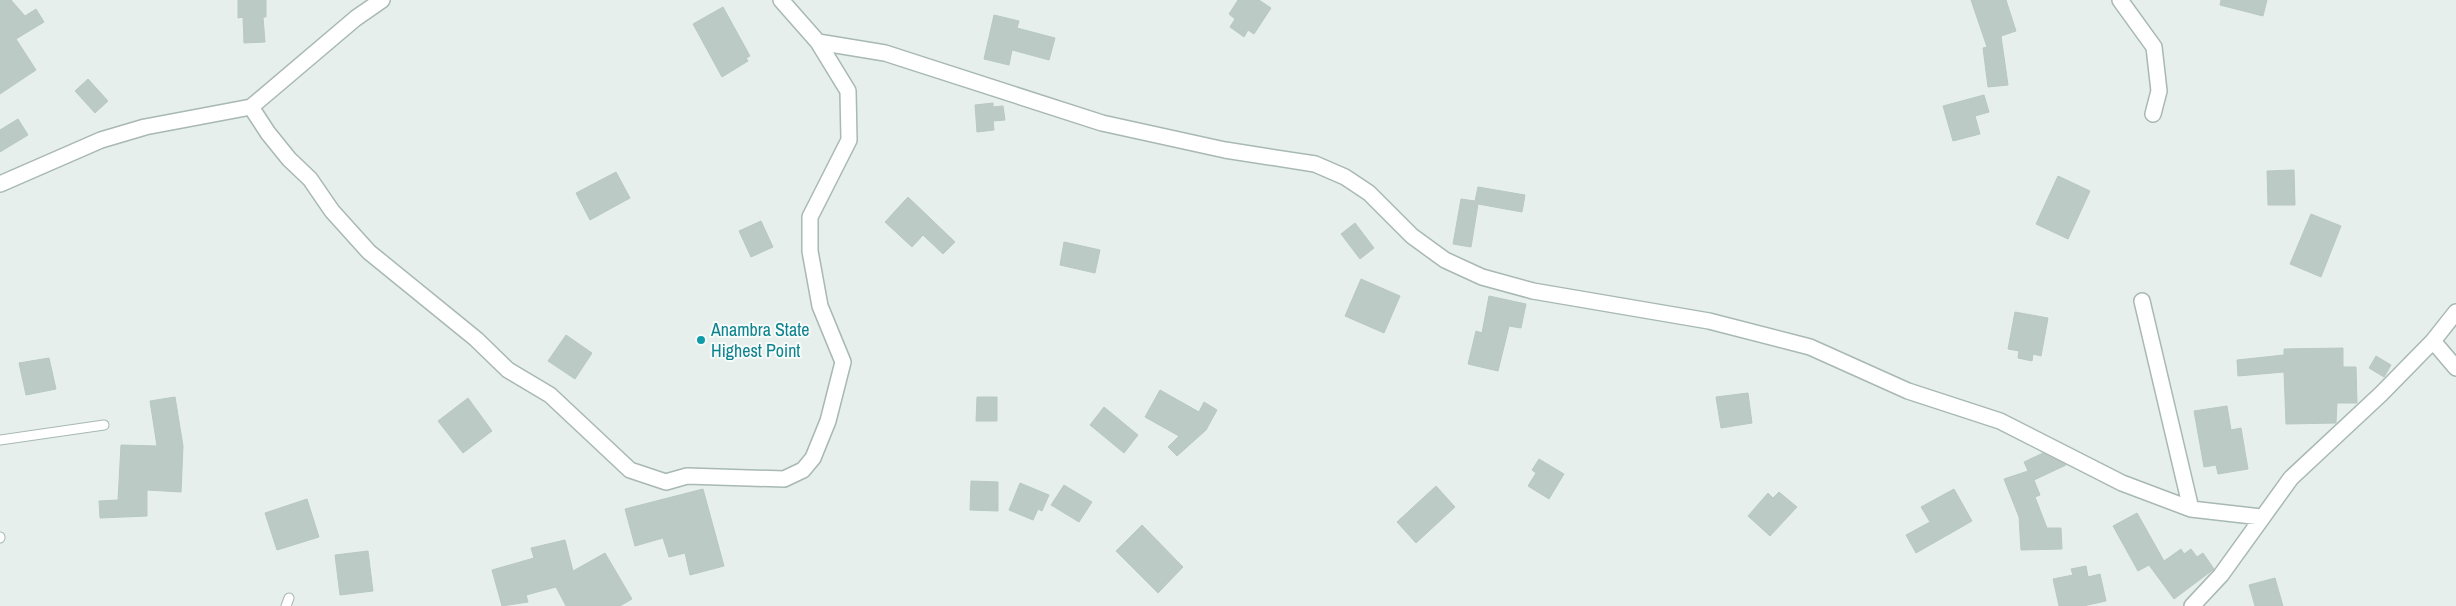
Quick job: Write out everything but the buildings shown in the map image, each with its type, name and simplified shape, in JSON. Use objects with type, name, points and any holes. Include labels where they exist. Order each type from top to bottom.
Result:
[{"type":"street","points":[[0,184],[101,140],[145,127],[251,107],[349,24],[382,0]]},
{"type":"street","points":[[251,107],[283,153],[310,179],[332,211],[369,252],[476,338],[508,370],[550,395],[630,470],[666,482],[688,476],[784,480],[802,470],[813,458],[831,412],[843,362],[820,306],[810,251],[810,217],[849,140],[848,91],[818,42],[781,0]]},
{"type":"street","points":[[2120,0],[2154,47],[2159,91],[2153,114]]},
{"type":"street","points":[[818,42],[885,53],[1102,123],[1225,150],[1315,164],[1345,177],[1369,193],[1412,236],[1445,260],[1482,277],[1533,291],[1709,321],[1810,347],[1908,391],[2000,420],[2122,483],[2191,509],[2261,517]]},
{"type":"street","points":[[2142,301],[2191,509]]},
{"type":"street","points":[[2192,606],[2221,575],[2254,532],[2261,517],[2290,478],[2381,394],[2433,341],[2456,312]]},
{"type":"street","points":[[2433,341],[2456,368]]},
{"type":"lane","points":[[0,440],[104,425]]},
{"type":"place","name":"Anambra State Highest Point","points":[[701,340]]}]
